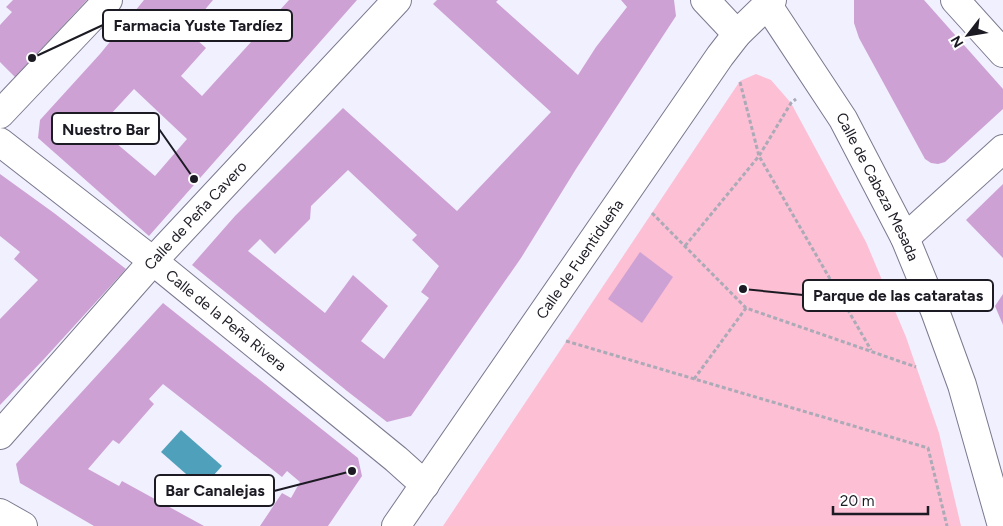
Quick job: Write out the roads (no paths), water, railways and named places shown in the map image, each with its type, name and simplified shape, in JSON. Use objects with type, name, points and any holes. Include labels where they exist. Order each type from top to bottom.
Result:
[{"type":"street","points":[[0,114],[108,0]]},
{"type":"street","name":"Calle de Peña Cavero","points":[[0,435],[153,261],[397,0]]},
{"type":"street","points":[[705,0],[737,34]]},
{"type":"street","points":[[955,0],[1003,53]]},
{"type":"street","name":"Calle de Fuentidueña","points":[[396,526],[720,56],[737,34],[769,2]]},
{"type":"street","name":"Calle de Cabeza Mesada","points":[[769,2],[843,119],[905,238],[935,311],[962,385],[1002,526]]},
{"type":"street","name":"Calle de la Peña Rivera","points":[[0,142],[153,261],[396,459],[425,485]]},
{"type":"street","points":[[905,238],[1003,149]]},
{"type":"street","points":[[0,513],[23,526]]},
{"type":"water","points":[[181,430],[222,466],[202,488],[161,452]]},
{"type":"place","name":"Farmacia Yuste Tardíez","points":[[32,58]]},
{"type":"place","name":"Nuestro Bar","points":[[194,179]]},
{"type":"place","name":"Parque de las cataratas","points":[[743,289]]},
{"type":"place","name":"Bar Canalejas","points":[[352,471]]}]
